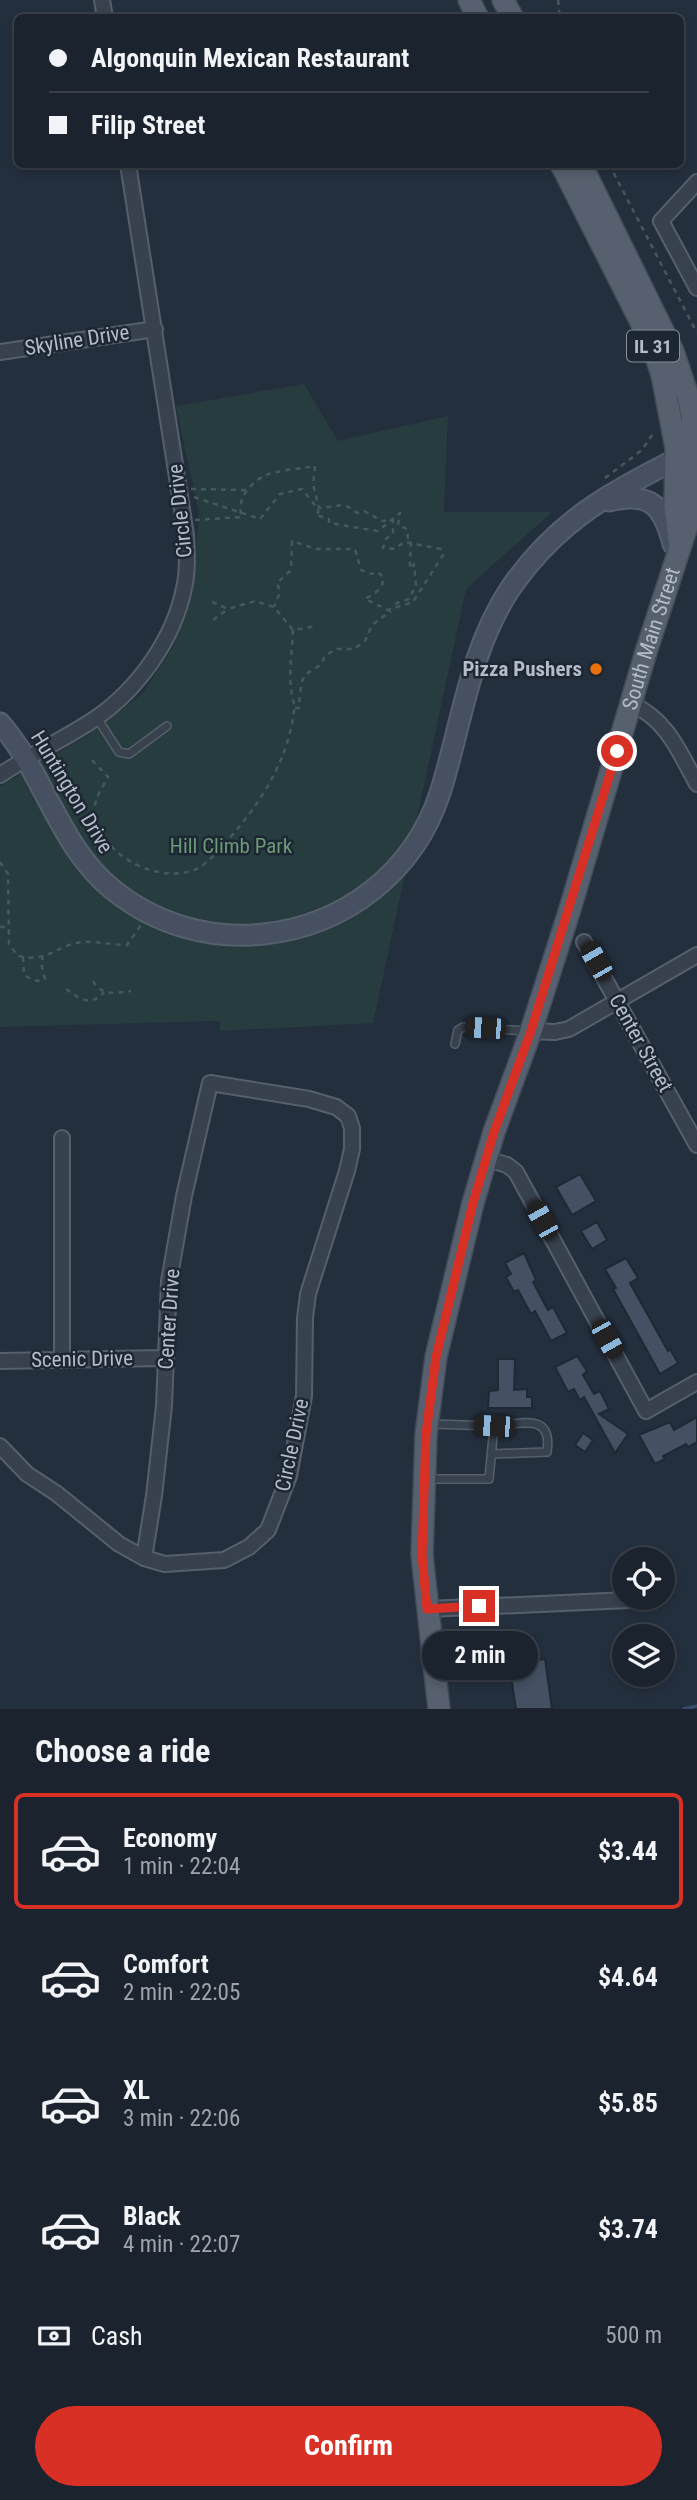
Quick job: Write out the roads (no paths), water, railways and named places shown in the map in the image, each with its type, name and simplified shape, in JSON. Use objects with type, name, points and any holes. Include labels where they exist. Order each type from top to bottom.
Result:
[{"type":"main road","name":"IL 31","points":[[563,168],[652,344],[662,375],[676,448],[675,505],[679,553]]},
{"type":"main road","name":"IL 31","points":[[583,168],[673,351],[688,396],[696,447],[696,482],[690,517],[679,553]]},
{"type":"main road","name":"South Main Street","points":[[439,1709],[422,1555],[427,1423],[436,1357],[473,1203],[494,1132],[531,1031],[679,553]]},
{"type":"street","name":"Circle Drive","points":[[0,775],[24,758],[47,748],[97,717],[138,682],[162,645],[184,589],[186,535],[129,168]]},
{"type":"street","points":[[697,182],[661,221],[697,288]]},
{"type":"street","name":"Skyline Drive","points":[[0,352],[155,329]]},
{"type":"street","points":[[676,460],[696,447]]},
{"type":"street","name":"Huntington Drive","points":[[0,723],[13,738],[65,832],[95,874],[128,901],[162,921],[206,932],[247,936],[293,930],[339,913],[379,886],[394,871],[429,820],[441,790],[477,656],[487,629],[511,588],[551,540],[616,491],[676,460]]},
{"type":"street","points":[[598,504],[625,497],[646,499],[663,514],[679,553]]},
{"type":"street","points":[[631,704],[664,727],[697,784]]},
{"type":"street","name":"Center Street","points":[[584,942],[697,1145]]},
{"type":"street","points":[[531,1031],[565,1031],[697,955]]},
{"type":"street","name":"Circle Drive","points":[[0,1446],[27,1474],[56,1493],[119,1544],[144,1558],[165,1564],[224,1560],[268,1530],[289,1476],[304,1396],[308,1294],[347,1171],[352,1149],[352,1128],[348,1116],[339,1108],[309,1099],[210,1083]]},
{"type":"street","name":"Center Drive","points":[[144,1558],[164,1406],[169,1282],[184,1196],[210,1083]]},
{"type":"street","points":[[62,1138],[62,1359]]},
{"type":"street","points":[[486,1159],[507,1164],[516,1172],[646,1410],[697,1382]]},
{"type":"street","name":"Scenic Drive","points":[[0,1361],[164,1358]]},
{"type":"street","points":[[427,1609],[612,1602]]},
{"type":"lane","points":[[97,717],[119,752],[129,754],[167,726]]},
{"type":"lane","points":[[455,1044],[458,1030],[463,1027],[531,1031]]},
{"type":"lane","points":[[427,1423],[494,1426],[531,1423],[541,1425],[547,1432],[547,1452],[492,1454]]},
{"type":"lane","points":[[424,1479],[489,1479],[494,1426]]},
{"type":"waterway","points":[[684,1709],[697,1706]]},
{"type":"place","name":"Pizza Pushers","points":[[596,669]]},
{"type":"park label","name":"Hill Climb Park","points":[[231,846]]}]
